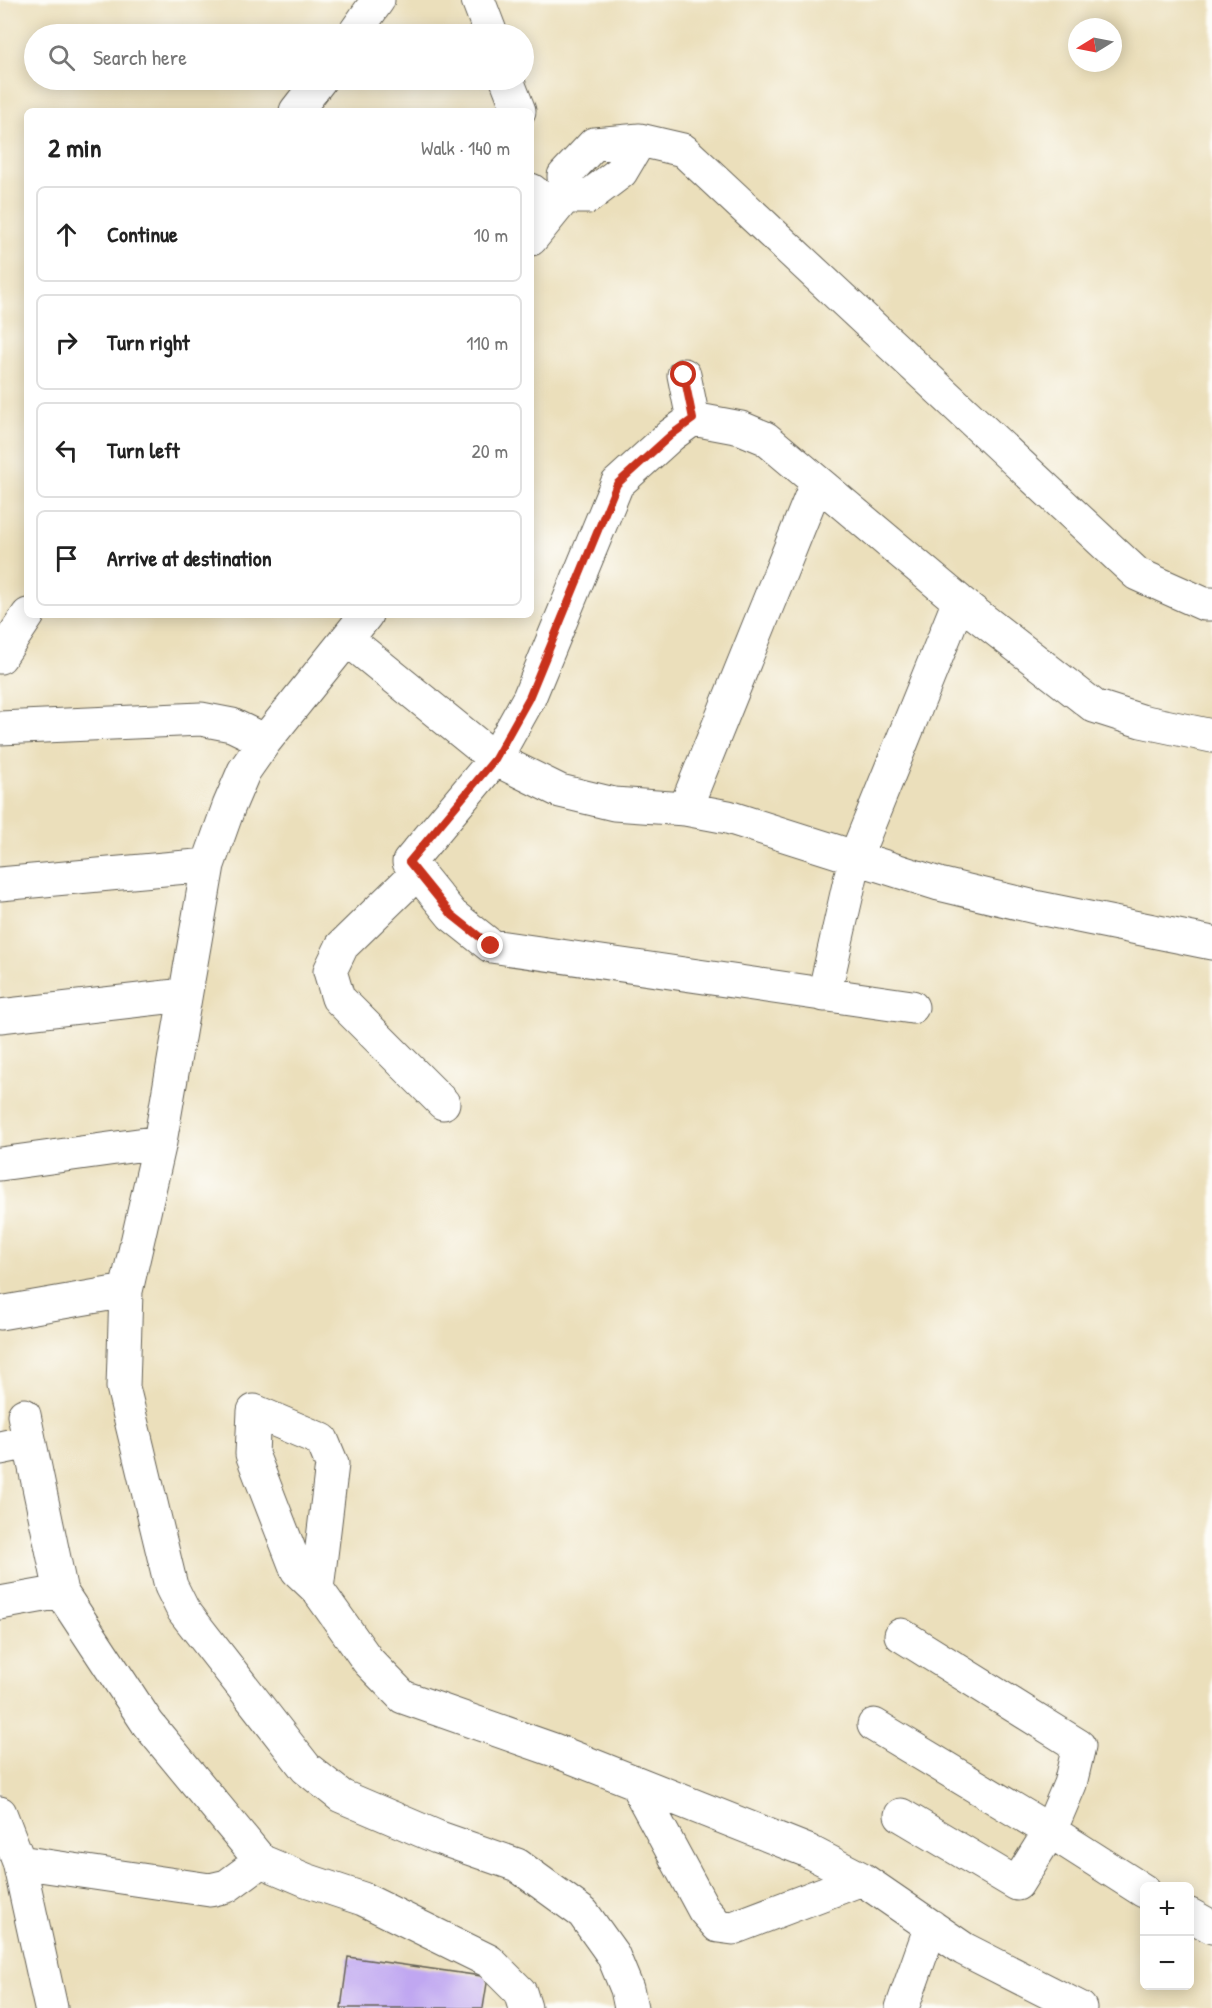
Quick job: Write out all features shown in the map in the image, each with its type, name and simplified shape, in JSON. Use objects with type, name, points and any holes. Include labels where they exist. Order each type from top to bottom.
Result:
[{"type":"street","points":[[361,24],[378,0]]},
{"type":"street","points":[[478,0],[487,24]]},
{"type":"street","points":[[298,108],[312,90]]},
{"type":"street","points":[[511,90],[518,108]]},
{"type":"street","points":[[534,233],[550,199],[588,197],[621,172],[640,140],[683,150],[1137,574],[1204,604],[1212,604]]},
{"type":"street","points":[[684,375],[693,419]]},
{"type":"street","points":[[912,1007],[491,946],[452,915],[409,862],[495,759],[529,698],[617,484],[671,435],[693,419],[741,428],[765,438],[959,601],[1094,706],[1141,721],[1212,736]]},
{"type":"street","points":[[685,809],[817,482]]},
{"type":"street","points":[[824,995],[855,858],[959,601]]},
{"type":"street","points":[[0,657],[26,618]]},
{"type":"street","points":[[631,2008],[627,1989],[613,1955],[583,1913],[517,1865],[437,1837],[340,1796],[306,1768],[183,1610],[171,1586],[123,1387],[126,1291],[160,1142],[208,865],[244,771],[265,741],[357,627],[495,759],[560,791],[614,804],[685,809],[728,817],[939,884],[1039,908],[1212,943]]},
{"type":"street","points":[[0,728],[201,719],[232,725],[265,741]]},
{"type":"street","points":[[0,884],[208,865]]},
{"type":"street","points":[[417,873],[342,946],[330,971],[338,998],[443,1103]]},
{"type":"street","points":[[0,1016],[184,995]]},
{"type":"street","points":[[0,1164],[160,1142]]},
{"type":"street","points":[[0,1313],[126,1291]]},
{"type":"street","points":[[317,1589],[332,1464],[322,1440],[254,1411],[252,1454],[297,1570],[317,1589],[368,1661],[403,1697],[554,1750],[808,1851],[862,1879],[963,1949],[1080,2008]]},
{"type":"street","points":[[18,1435],[61,1592],[148,1724],[261,1861],[306,1880],[363,1899],[489,1961],[520,1992],[525,2008]]},
{"type":"street","points":[[0,1603],[61,1592]]},
{"type":"street","points":[[901,1635],[1079,1746],[1070,1784],[1050,1832],[1017,1884],[902,1815]]},
{"type":"street","points":[[874,1725],[1140,1888]]},
{"type":"street","points":[[636,1784],[704,1910],[718,1926],[733,1928],[862,1879]]},
{"type":"street","points":[[0,1813],[20,1862],[42,1975],[51,2008]]},
{"type":"street","points":[[20,1862],[210,1890],[227,1886],[261,1861]]},
{"type":"street","points":[[1194,1917],[1212,1927]]},
{"type":"street","points":[[902,2008],[931,1926]]},
{"type":"building","points":[[348,1957],[488,1977],[483,2008],[341,2008]]},
{"type":"route","points":[[491,946],[452,915],[409,862],[495,759],[529,698],[617,484],[671,435],[693,419],[684,375]]}]
